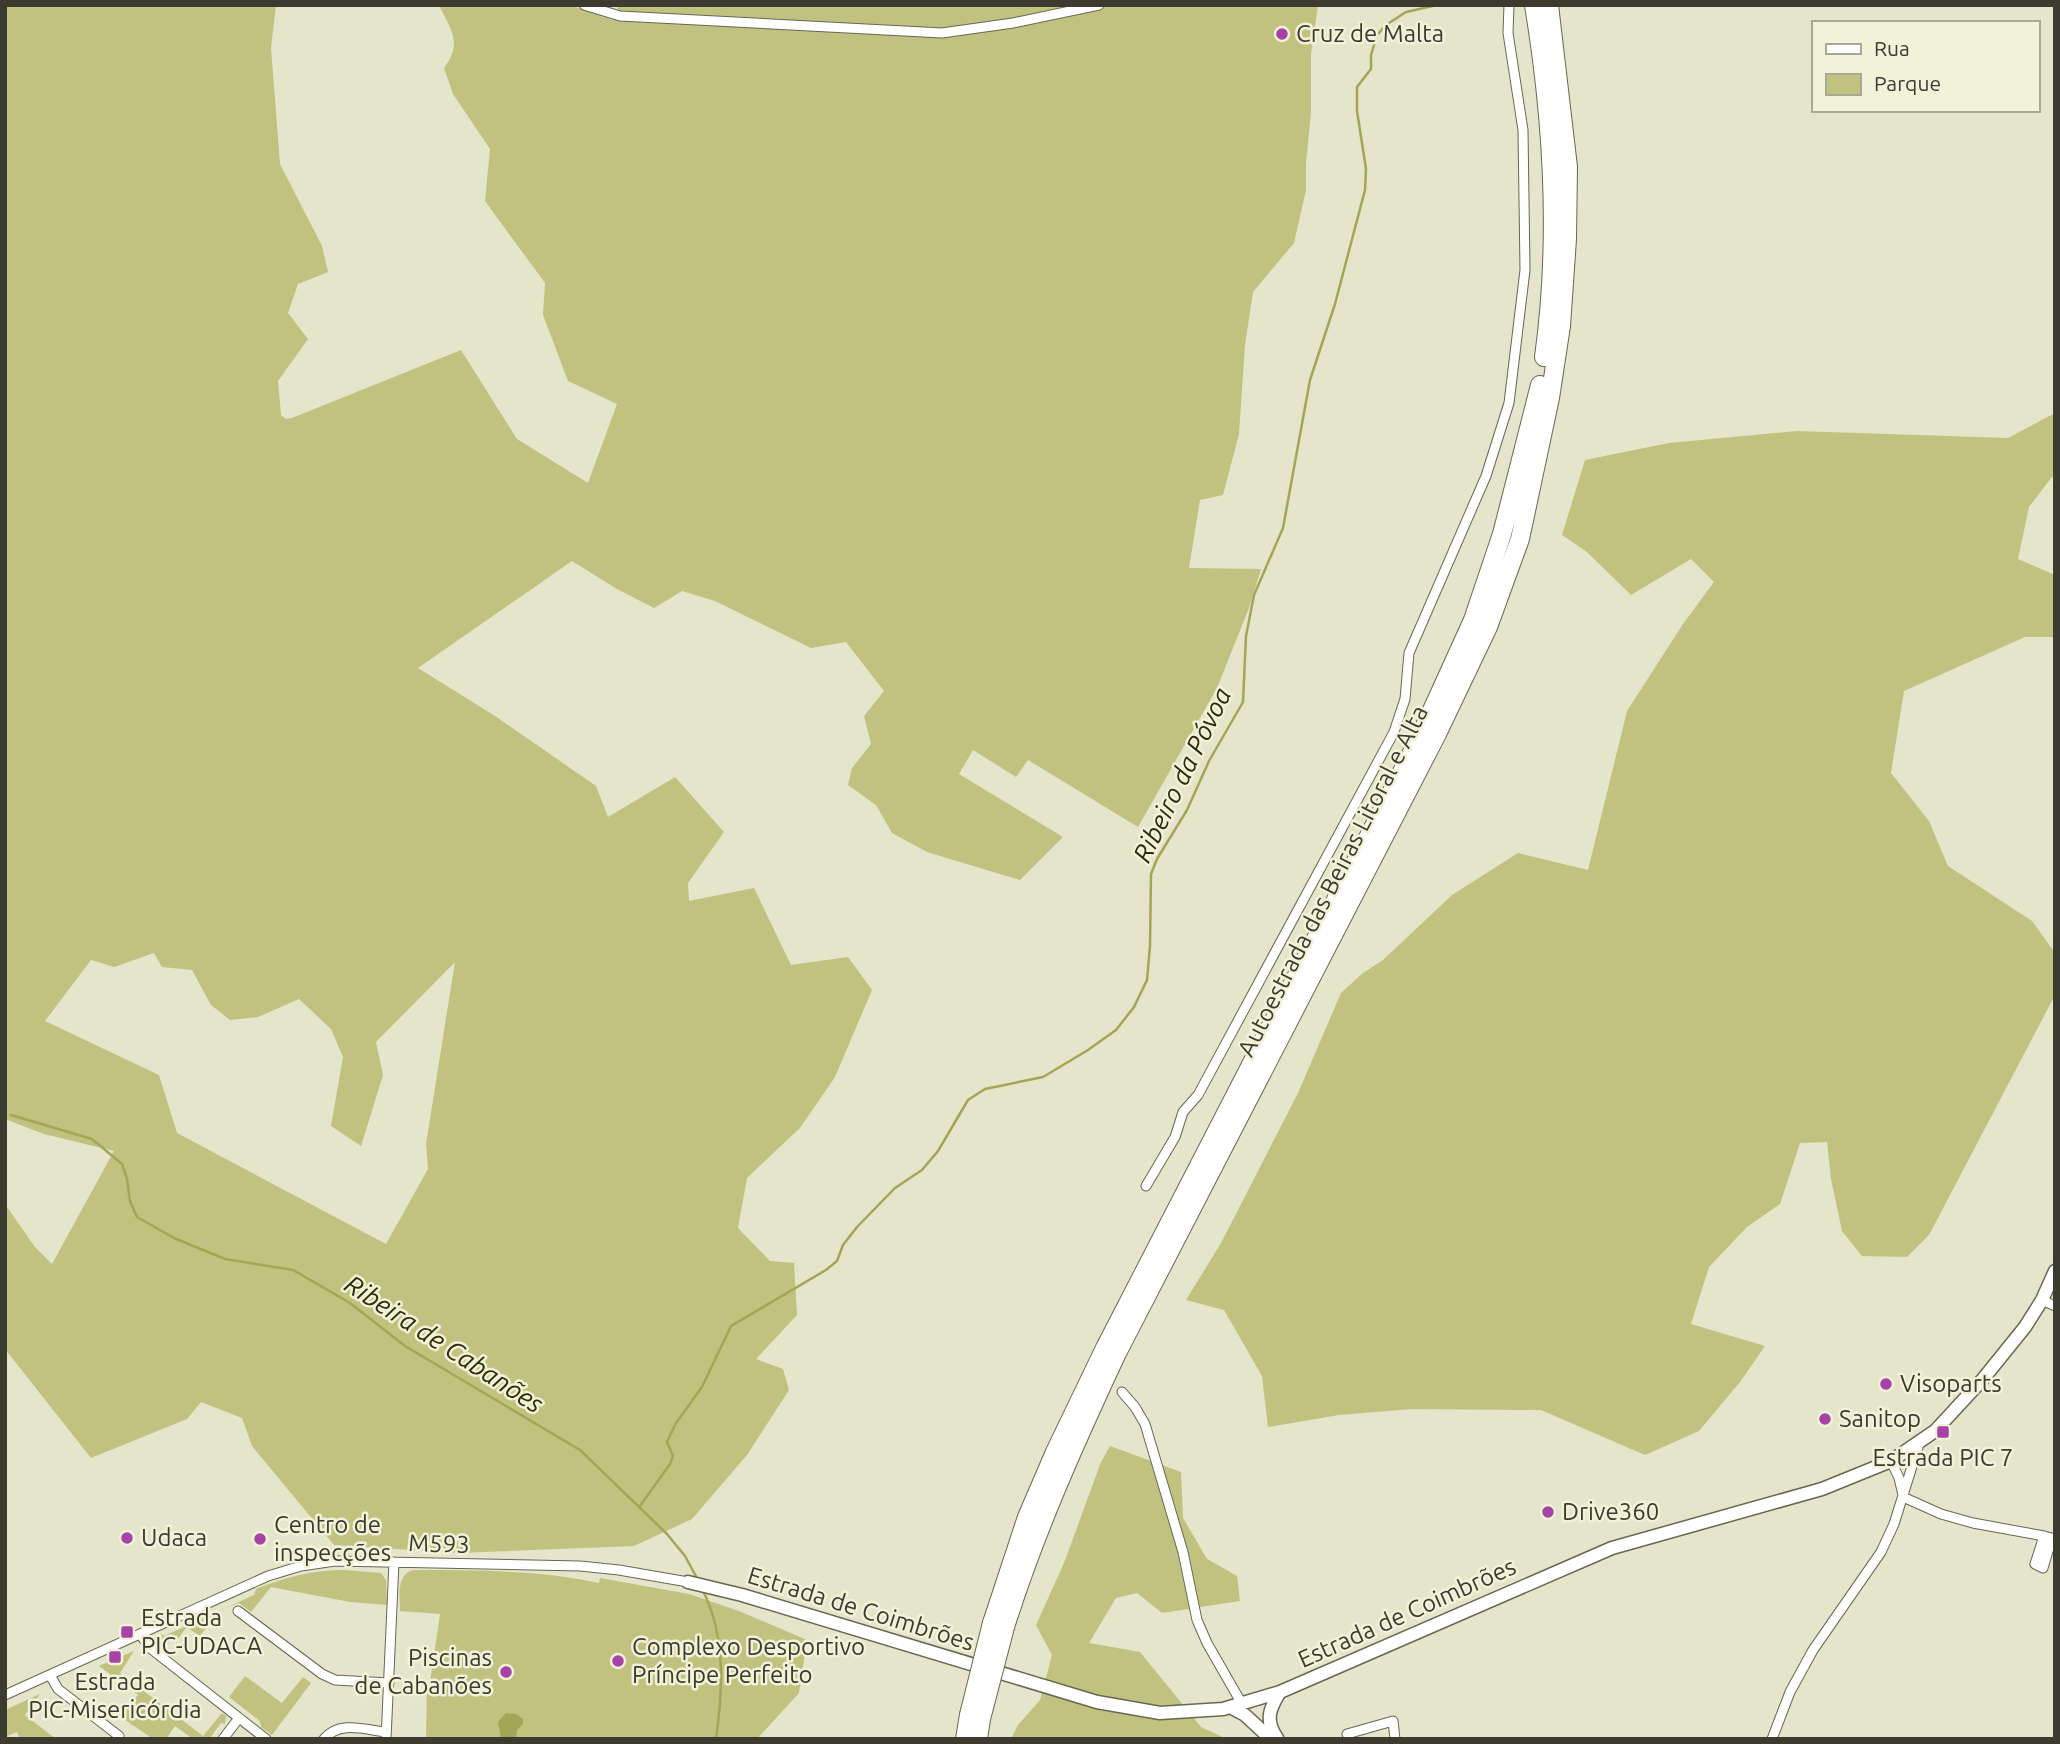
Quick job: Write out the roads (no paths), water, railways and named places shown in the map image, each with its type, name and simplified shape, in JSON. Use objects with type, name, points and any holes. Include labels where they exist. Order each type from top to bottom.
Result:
[{"type":"highway","name":"Autoestrada das Beiras Litoral e Alta","points":[[965,1739],[975,1717],[1027,1517],[1055,1452],[1105,1348],[1419,739],[1473,620],[1502,534],[1538,398],[1548,327],[1552,160],[1546,86],[1534,5]]},
{"type":"highway","name":"Autoestrada das Beiras Litoral e Alta","points":[[999,1625],[1068,1457],[1111,1365],[1437,734],[1488,628],[1520,539],[1552,386],[1567,239],[1568,167],[1549,5]]},
{"type":"highway","name":"Autoestrada das Beiras Litoral e Alta","points":[[975,1717],[978,1739]]},
{"type":"street","points":[[584,5],[620,16],[942,33],[1013,23],[1099,5]]},
{"type":"street","points":[[1146,1186],[1175,1137],[1183,1112],[1198,1095],[1394,732],[1405,699],[1409,653],[1486,477],[1509,404],[1525,270],[1523,130],[1508,33],[1509,5]]},
{"type":"street","name":"Estrada de Coimbrões","points":[[688,1582],[1097,1702],[1160,1713],[1241,1704],[1280,1692],[1612,1548],[1822,1489],[1891,1461],[1935,1431],[1983,1380],[2025,1326],[2042,1300],[2055,1270]]},
{"type":"street","points":[[2042,1300],[2055,1306]]},
{"type":"street","points":[[1122,1392],[1145,1424],[1182,1552],[1197,1620],[1207,1643],[1245,1715],[1273,1736]]},
{"type":"street","points":[[1772,1739],[1790,1692],[1813,1650],[1881,1552],[1894,1524],[1919,1444]]},
{"type":"street","points":[[1891,1461],[1899,1478],[1903,1497]]},
{"type":"street","points":[[1903,1497],[1941,1514],[1973,1523],[2044,1536]]},
{"type":"street","name":"M593","points":[[5,1695],[268,1576],[335,1562],[580,1566],[688,1582]]},
{"type":"street","points":[[324,1739],[335,1729],[342,1727],[386,1735],[394,1562]]},
{"type":"street","points":[[238,1611],[322,1674],[335,1680],[389,1683]]},
{"type":"street","points":[[140,1634],[149,1648],[266,1739]]},
{"type":"street","points":[[50,1675],[58,1689],[119,1736],[117,1739]]},
{"type":"street","points":[[1273,1736],[1268,1719],[1280,1692]]},
{"type":"street","points":[[1241,1704],[1273,1736]]},
{"type":"street","points":[[223,1739],[239,1718]]},
{"type":"street","points":[[1350,1739],[1347,1734],[1393,1721],[1395,1739]]},
{"type":"waterway","name":"Ribeiro da Póvoa","points":[[640,1506],[670,1464],[673,1456],[667,1442],[676,1423],[702,1387],[731,1326],[837,1261],[843,1245],[857,1227],[895,1188],[922,1170],[938,1151],[968,1100],[985,1089],[1043,1077],[1116,1030],[1134,1007],[1147,980],[1151,874],[1157,859],[1187,810],[1209,761],[1243,702],[1246,636],[1254,595],[1283,528],[1310,380],[1335,304],[1365,190],[1366,169],[1357,111],[1357,87],[1371,69],[1371,55],[1377,35],[1386,25],[1406,12],[1437,5]]},
{"type":"waterway","name":"Ribeira de Cabanões","points":[[11,1115],[92,1139],[122,1164],[130,1201],[137,1217],[174,1238],[225,1259],[293,1270],[350,1303],[405,1346],[580,1450],[667,1534],[685,1556],[698,1580]]},
{"type":"waterway","name":"Ribeira de Cabanões","points":[[702,1589],[715,1625],[721,1662],[716,1739]]},
{"type":"place","name":"Cruz de Malta","points":[[1282,34]]},
{"type":"place","name":"Visoparts","points":[[1886,1384]]},
{"type":"place","name":"Sanitop","points":[[1825,1419]]},
{"type":"place","name":"Estrada PIC 7","points":[[1943,1432]]},
{"type":"place","name":"Drive360","points":[[1548,1512]]},
{"type":"place","name":"Udaca","points":[[127,1538]]},
{"type":"place","name":"Centro de inspecções","points":[[260,1539]]},
{"type":"place","name":"Estrada PIC-UDACA","points":[[127,1632]]},
{"type":"place","name":"Estrada PIC-Misericórdia","points":[[115,1657]]},
{"type":"place","name":"Complexo Desportivo Príncipe Perfeito","points":[[618,1661]]},
{"type":"place","name":"Piscinas de Cabanões","points":[[506,1672]]}]
